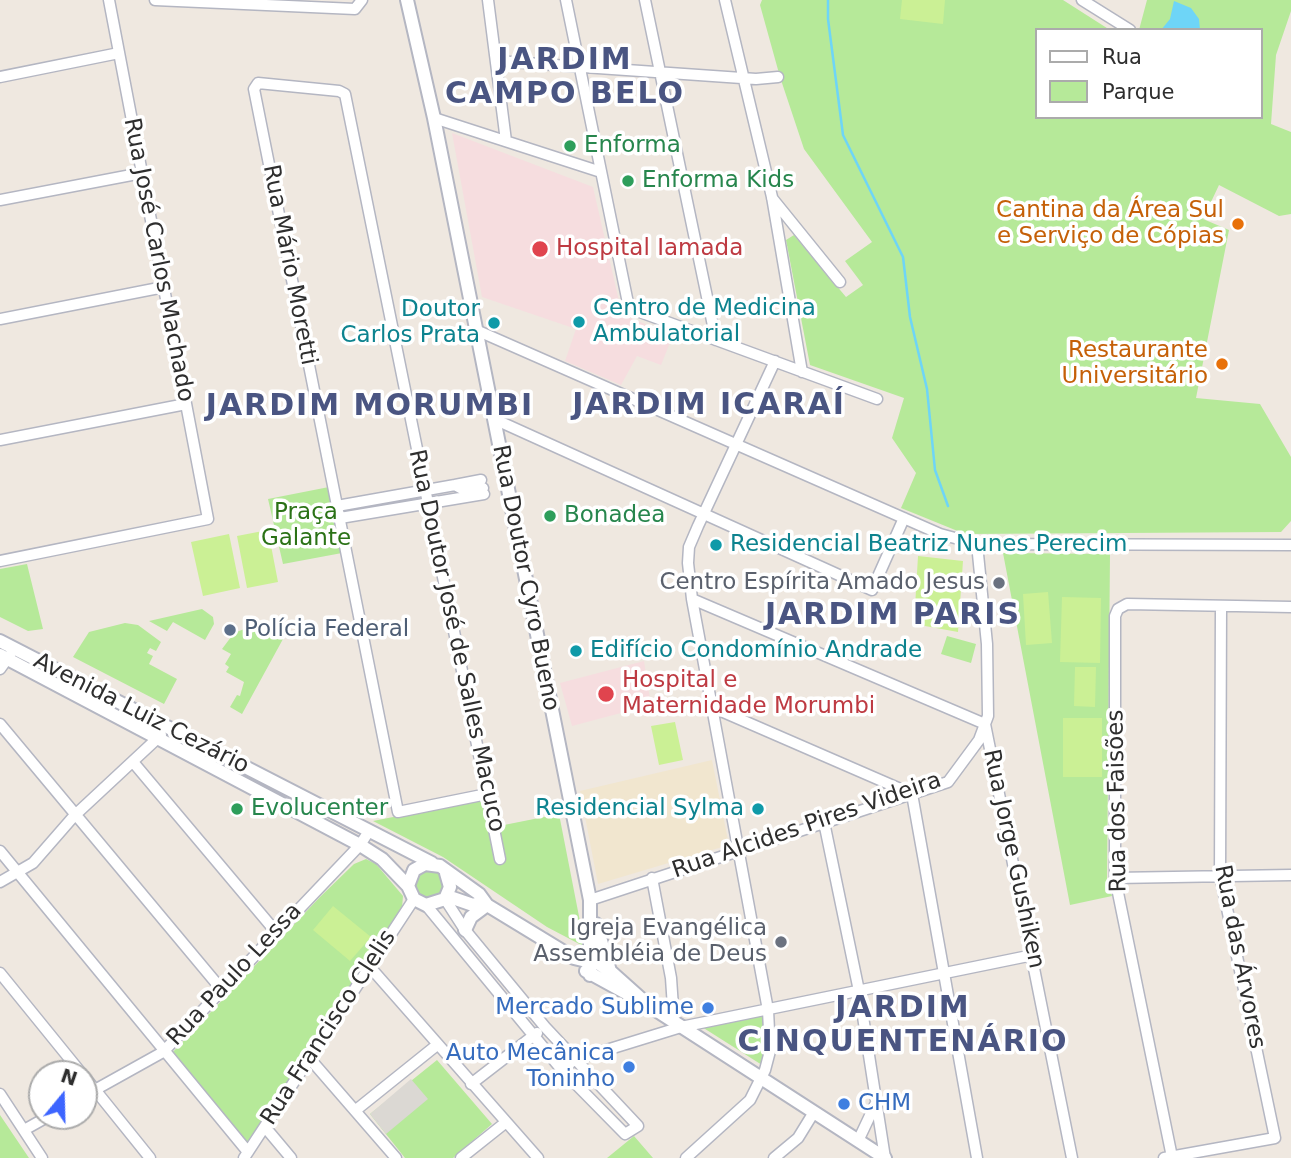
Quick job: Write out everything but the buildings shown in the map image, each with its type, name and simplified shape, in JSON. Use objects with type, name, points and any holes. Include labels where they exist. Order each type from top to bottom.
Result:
[{"type":"street","name":"Rua José Carlos Machado","points":[[0,561],[208,519],[109,0]]},
{"type":"street","points":[[155,0],[355,9],[361,2]]},
{"type":"street","name":"Rua Doutor Cyro Bueno","points":[[407,0],[434,118],[590,905],[610,971]]},
{"type":"street","points":[[488,0],[506,141]]},
{"type":"street","points":[[566,0],[629,308],[877,399]]},
{"type":"street","points":[[645,0],[716,340]]},
{"type":"street","points":[[724,0],[772,197],[802,372]]},
{"type":"street","points":[[1082,0],[1127,28]]},
{"type":"street","points":[[0,77],[119,53]]},
{"type":"street","points":[[497,61],[741,78],[778,77]]},
{"type":"street","name":"Rua Doutor José de Salles Macuco","points":[[254,89],[258,83],[339,91],[345,94],[500,859]]},
{"type":"street","name":"Rua Mário Moretti","points":[[254,89],[398,812],[487,794]]},
{"type":"street","points":[[434,118],[601,172]]},
{"type":"street","points":[[0,200],[142,173]]},
{"type":"street","points":[[772,197],[840,282]]},
{"type":"street","points":[[0,319],[164,287]]},
{"type":"street","points":[[476,330],[940,534],[977,544],[1291,545]]},
{"type":"street","points":[[686,1158],[751,1100],[770,1051],[768,1010],[692,599],[690,547],[775,361]]},
{"type":"street","points":[[0,440],[186,404]]},
{"type":"street","points":[[494,419],[872,590],[904,518]]},
{"type":"street","points":[[337,506],[454,485],[467,491],[483,487],[428,504],[340,518]]},
{"type":"street","points":[[372,499],[374,513]]},
{"type":"street","name":"Rua Alcides Pires Videira","points":[[590,905],[652,878],[948,782],[979,740],[988,704],[987,644],[977,544]]},
{"type":"street","points":[[692,599],[985,724]]},
{"type":"street","name":"Rua dos Faisões","points":[[1168,1157],[1115,878],[1115,615],[1118,609],[1127,604],[1221,606]]},
{"type":"street","points":[[1221,606],[1291,607]]},
{"type":"street","name":"Rua das Árvores","points":[[1168,1157],[1275,1138],[1220,875],[1221,606]]},
{"type":"street","name":"Avenida Luiz Cezário","points":[[0,641],[6,658],[360,845],[382,859],[408,886]]},
{"type":"street","name":"Avenida Luiz Cezário","points":[[6,658],[165,726],[432,863]]},
{"type":"street","points":[[714,708],[912,794],[947,972],[977,1158]]},
{"type":"street","points":[[0,724],[74,816],[222,990]]},
{"type":"street","name":"Rua Jorge Gushiken","points":[[985,724],[1072,1158]]},
{"type":"street","points":[[0,883],[33,863],[74,816],[159,739],[165,726]]},
{"type":"street","points":[[132,762],[276,932]]},
{"type":"street","points":[[824,822],[859,991],[885,1158]]},
{"type":"street","name":"Rua Paulo Lessa","points":[[98,1088],[163,1052],[360,845],[369,831]]},
{"type":"street","points":[[0,851],[246,1155]]},
{"type":"street","points":[[446,898],[465,930],[545,1027],[638,1126],[625,1135],[533,1037],[426,905],[414,899],[408,886],[414,870],[432,863],[478,894],[484,903],[885,1158]]},
{"type":"street","points":[[446,873],[450,887],[446,898]]},
{"type":"street","points":[[1115,878],[1291,875]]},
{"type":"street","points":[[652,878],[678,1024]]},
{"type":"street","points":[[426,905],[446,898],[473,905],[484,903]]},
{"type":"street","name":"Rua Francisco Clelis","points":[[246,1155],[311,1060],[414,899]]},
{"type":"street","points":[[465,930],[471,917],[484,903]]},
{"type":"street","name":"Rua Doutor Cyro Bueno","points":[[590,905],[594,973]]},
{"type":"street","points":[[562,1070],[574,1060],[678,1024],[768,1010],[1033,955]]},
{"type":"street","points":[[370,967],[538,1158]]},
{"type":"street","points":[[594,973],[610,971],[648,1005]]},
{"type":"street","points":[[594,973],[610,971]]},
{"type":"street","points":[[0,973],[71,1060]]},
{"type":"street","points":[[471,1084],[545,1027]]},
{"type":"street","points":[[356,1110],[437,1045]]},
{"type":"street","points":[[311,1060],[396,1158]]},
{"type":"street","points":[[0,1094],[42,1158]]},
{"type":"street","points":[[98,1094],[150,1158]]},
{"type":"street","points":[[858,1141],[876,1101]]},
{"type":"street","points":[[774,1158],[798,1138],[814,1112]]},
{"type":"street","points":[[461,1158],[505,1123]]},
{"type":"street","points":[[265,1127],[291,1158]]},
{"type":"street","points":[[24,1130],[28,1128]]},
{"type":"shaded area","name":"Hospital Iamada","points":[[452,133],[593,187],[621,310],[630,318],[673,335],[661,365],[637,356],[621,385],[565,361],[576,329],[482,297]]},
{"type":"shaded area","name":"Hospital e Maternidade Morumbi","points":[[644,661],[651,705],[572,726],[560,683]]},
{"type":"shaded area","points":[[712,760],[729,845],[598,884],[580,791]]},
{"type":"shaded area","points":[[411,1079],[428,1099],[386,1134],[370,1114]]},
{"type":"green space","points":[[762,0],[1063,0],[1107,28],[1036,28],[1036,119],[1263,119],[1263,28],[1140,28],[1147,0],[1291,0],[1291,11],[1276,55],[1271,124],[1291,132],[1291,214],[1279,216],[1219,185],[1203,219],[1229,230],[1196,398],[1260,404],[1291,457],[1291,521],[1281,532],[965,534],[901,508],[916,473],[892,438],[904,398],[810,365],[786,240],[794,235],[846,297],[863,285],[845,261],[872,242],[804,149],[760,5]]},
{"type":"green space","points":[[902,0],[945,0],[943,24],[900,19]]},
{"type":"green space","name":"Praça Galante","points":[[329,487],[342,553],[283,564],[268,499]]},
{"type":"green space","points":[[268,530],[278,582],[247,588],[237,536]]},
{"type":"green space","points":[[229,534],[240,588],[203,596],[191,542]]},
{"type":"green space","points":[[1003,553],[1110,554],[1107,879],[1112,896],[1070,905]]},
{"type":"green space","points":[[918,556],[963,561],[958,632],[914,624]]},
{"type":"green space","points":[[27,564],[43,629],[28,631],[0,617],[0,569]]},
{"type":"green space","points":[[1048,592],[1052,643],[1026,645],[1023,594]]},
{"type":"green space","points":[[1062,597],[1101,598],[1100,663],[1060,662]]},
{"type":"green space","points":[[202,609],[213,617],[214,624],[205,640],[173,622],[167,631],[149,621]]},
{"type":"green space","points":[[125,623],[138,625],[161,642],[156,651],[150,648],[147,653],[153,656],[149,664],[177,679],[164,704],[73,657],[89,632]]},
{"type":"green space","points":[[252,626],[283,639],[242,714],[230,707],[237,695],[240,696],[244,682],[226,672],[229,667],[225,664],[231,654],[222,649],[234,633]]},
{"type":"green space","points":[[947,636],[976,644],[971,663],[941,654]]},
{"type":"green space","points":[[1075,667],[1096,667],[1095,707],[1074,706]]},
{"type":"green space","points":[[1063,718],[1102,718],[1102,777],[1063,777]]},
{"type":"green space","points":[[675,722],[683,760],[659,765],[651,726]]},
{"type":"green space","points":[[484,799],[497,861],[506,859],[499,826],[559,814],[585,947],[547,927],[443,857],[373,821]]},
{"type":"green space","points":[[366,859],[376,864],[403,896],[402,908],[246,1145],[171,1054],[320,897],[354,864]]},
{"type":"green space","points":[[429,870],[439,874],[443,884],[439,894],[429,898],[419,894],[415,884],[419,874]]},
{"type":"green space","points":[[333,906],[371,937],[350,961],[313,930]]},
{"type":"green space","points":[[763,1014],[765,1051],[762,1065],[702,1027]]},
{"type":"green space","points":[[437,1060],[492,1124],[453,1158],[405,1158],[370,1114]]},
{"type":"green space","points":[[0,1115],[29,1158],[0,1158]]},
{"type":"green space","points":[[634,1136],[653,1158],[607,1158]]},
{"type":"water","points":[[1174,1],[1191,8],[1199,19],[1200,28],[1163,28],[1170,19]]},
{"type":"waterway","points":[[828,0],[843,135],[903,257],[910,317],[927,389],[935,470],[948,506]]},
{"type":"place","name":"Enforma","points":[[570,146]]},
{"type":"place","name":"Enforma Kids","points":[[628,181]]},
{"type":"place","name":"Cantina da Área Sul e Serviço de Cópias","points":[[1238,224]]},
{"type":"place","name":"Hospital Iamada","points":[[540,249]]},
{"type":"place","name":"Centro de Medicina Ambulatorial","points":[[579,322]]},
{"type":"place","name":"Doutor Carlos Prata","points":[[494,323]]},
{"type":"place","name":"Restaurante Universitário","points":[[1222,364]]},
{"type":"place","name":"Bonadea","points":[[550,516]]},
{"type":"place","name":"Residencial Beatriz Nunes Perecim","points":[[716,545]]},
{"type":"place","name":"Centro Espírita Amado Jesus","points":[[999,583]]},
{"type":"place","name":"Polícia Federal","points":[[230,630]]},
{"type":"place","name":"Edifício Condomínio Andrade","points":[[576,651]]},
{"type":"place","name":"Hospital e Maternidade Morumbi","points":[[606,694]]},
{"type":"place","name":"Evolucenter","points":[[237,809]]},
{"type":"place","name":"Residencial Sylma","points":[[758,809]]},
{"type":"place","name":"Igreja Evangélica Assembléia de Deus","points":[[781,942]]},
{"type":"place","name":"Mercado Sublime","points":[[708,1008]]},
{"type":"place","name":"Auto Mecânica Toninho","points":[[629,1067]]},
{"type":"place","name":"CHM","points":[[844,1104]]},
{"type":"district","name":"JARDIM CAMPO BELO","points":[[565,78]]},
{"type":"district","name":"JARDIM ICARAÍ","points":[[709,406]]},
{"type":"district","name":"JARDIM MORUMBI","points":[[370,407]]},
{"type":"district","name":"JARDIM PARIS","points":[[893,616]]},
{"type":"district","name":"JARDIM CINQUENTENÁRIO","points":[[903,1026]]}]
